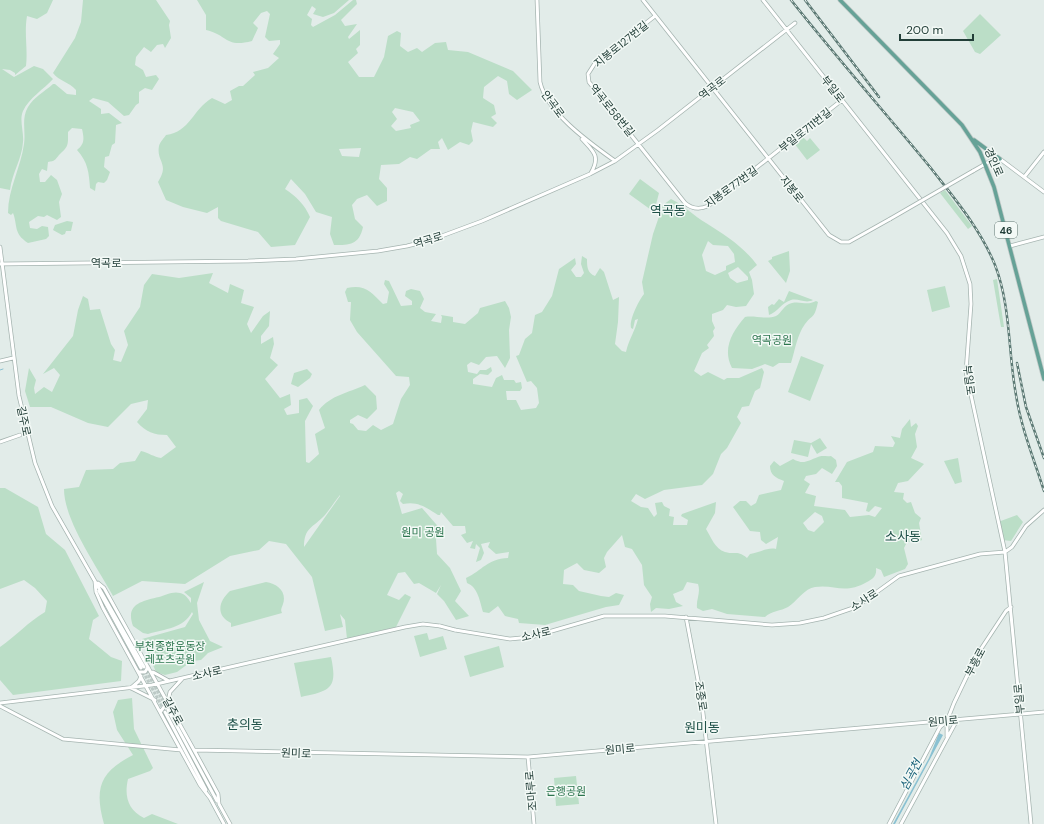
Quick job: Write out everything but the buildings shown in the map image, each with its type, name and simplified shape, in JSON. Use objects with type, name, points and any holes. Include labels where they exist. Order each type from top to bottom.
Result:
[{"type":"main road","name":"경인로","points":[[840,0],[962,126],[972,139],[986,163],[1010,246],[1044,379]]},
{"type":"main road","points":[[972,139],[1000,159]]},
{"type":"street","name":"안곡로","points":[[537,0],[541,87],[548,100],[577,133],[615,161]]},
{"type":"street","name":"지봉로","points":[[643,0],[825,231],[843,243],[851,241],[891,219],[986,163],[994,159],[1000,159]]},
{"type":"street","name":"부일로","points":[[763,0],[947,233],[961,256],[965,266],[971,297],[966,359],[968,379],[1005,552],[1031,824]]},
{"type":"street","name":"지봉로127번길","points":[[588,74],[595,63],[655,16]]},
{"type":"street","name":"역곡로","points":[[1,264],[248,261],[378,251],[407,246],[455,232],[590,174],[615,161],[795,23]]},
{"type":"street","name":"역곡로58번길","points":[[588,74],[590,86],[639,144],[685,203],[692,208]]},
{"type":"street","name":"부일로711번길","points":[[768,159],[842,100]]},
{"type":"street","points":[[577,133],[596,156],[596,164],[590,174]]},
{"type":"street","points":[[1025,176],[1044,152]]},
{"type":"street","name":"지봉로77번길","points":[[692,208],[700,209],[708,206],[768,159]]},
{"type":"street","points":[[1000,159],[1025,176],[1044,192]]},
{"type":"street","points":[[1010,246],[1044,237]]},
{"type":"street","name":"길주로","points":[[0,247],[19,396],[29,444],[42,484],[52,506],[95,580],[101,596],[146,668],[158,684],[198,756],[218,794],[219,804]]},
{"type":"street","points":[[0,361],[13,358]]},
{"type":"street","points":[[0,442],[20,435]]},
{"type":"street","points":[[1005,552],[1012,547],[1026,526],[1044,510]]},
{"type":"street","name":"소사로","points":[[0,703],[158,684],[423,624],[510,639],[531,637],[604,616],[686,617],[772,625],[800,623],[824,618],[856,608],[899,576],[980,554],[1005,552]]},
{"type":"street","name":"길주로","points":[[95,580],[104,588],[146,668]]},
{"type":"street","name":"길주로","points":[[95,580],[96,592],[103,608],[155,700],[200,785],[210,798]]},
{"type":"street","name":"부흥로","points":[[947,737],[947,721],[977,655],[1006,611],[1011,607]]},
{"type":"street","name":"조종로","points":[[686,617],[708,742],[716,824]]},
{"type":"street","points":[[155,700],[131,688],[139,681],[140,674],[145,672],[146,668],[161,678],[169,681]]},
{"type":"street","points":[[168,703],[170,692],[183,678]]},
{"type":"street","points":[[0,706],[63,739],[181,750]]},
{"type":"street","points":[[161,712],[164,707],[170,706]]},
{"type":"street","name":"길주로","points":[[224,824],[167,711],[230,824]]},
{"type":"street","name":"원미로","points":[[194,750],[528,757],[1044,712]]},
{"type":"street","name":"부흥로","points":[[901,824],[957,720]]},
{"type":"street","name":"부흥로","points":[[889,824],[940,727],[947,721]]},
{"type":"street","points":[[198,756],[202,750]]},
{"type":"street","name":"조마루로","points":[[528,757],[534,824]]},
{"type":"green space","points":[[0,0],[53,0],[47,13],[37,19],[27,16],[26,66],[15,75],[15,73],[10,70],[2,69],[14,77],[34,66],[43,69],[53,79],[33,98],[23,111],[21,118],[23,138],[22,148],[10,190],[0,188]]},
{"type":"green space","points":[[83,0],[156,0],[170,21],[169,25],[171,38],[165,48],[163,44],[157,45],[151,52],[144,47],[136,57],[135,65],[143,70],[146,77],[156,75],[159,79],[152,90],[145,88],[139,92],[139,103],[129,115],[124,116],[108,102],[93,98],[89,101],[101,109],[101,114],[109,113],[122,123],[116,125],[115,143],[112,145],[109,156],[105,157],[104,167],[110,172],[107,180],[104,183],[98,182],[96,184],[95,191],[90,188],[89,177],[84,159],[77,150],[83,141],[82,129],[72,128],[68,132],[68,143],[65,149],[55,160],[48,162],[47,171],[42,169],[39,174],[40,182],[45,182],[51,175],[57,180],[62,194],[59,202],[61,217],[57,220],[47,215],[44,217],[38,216],[29,222],[30,228],[37,229],[42,226],[48,227],[49,236],[46,239],[28,243],[18,233],[13,213],[11,215],[8,213],[10,195],[24,144],[25,116],[28,107],[33,100],[53,84],[67,94],[76,95],[76,90],[73,87],[58,78],[53,73],[75,38],[81,22]]},
{"type":"green space","points":[[197,0],[349,0],[334,13],[323,17],[313,14],[316,9],[312,6],[307,15],[312,19],[311,25],[313,27],[335,15],[353,0],[356,0],[357,4],[341,20],[345,26],[357,24],[348,37],[349,39],[360,30],[360,45],[356,49],[358,53],[348,62],[359,77],[374,77],[384,57],[388,36],[397,31],[401,33],[400,46],[408,52],[417,48],[422,52],[435,43],[446,42],[448,50],[468,52],[513,71],[532,90],[517,100],[509,94],[507,81],[498,76],[484,87],[483,98],[494,105],[496,114],[491,117],[497,123],[493,127],[473,122],[471,131],[473,141],[469,145],[460,142],[448,150],[442,138],[438,142],[440,149],[431,149],[417,159],[410,157],[399,164],[381,165],[379,179],[387,188],[387,201],[377,206],[367,195],[357,199],[352,205],[355,219],[363,227],[359,237],[353,243],[334,245],[330,234],[332,217],[316,212],[305,194],[291,179],[285,189],[300,201],[310,217],[295,245],[271,247],[258,232],[221,221],[218,218],[218,207],[207,213],[183,207],[166,200],[158,182],[163,171],[163,166],[159,156],[159,146],[166,135],[181,130],[200,108],[212,98],[225,104],[232,100],[230,91],[239,86],[243,86],[255,75],[253,72],[268,68],[279,58],[273,54],[280,44],[280,40],[269,41],[265,37],[270,14],[267,11],[261,13],[253,23],[258,28],[252,41],[243,43],[231,42],[213,32],[206,30],[206,15]],"holes":[[[395,108],[413,112],[420,121],[410,125],[411,128],[396,131],[391,126],[397,119],[392,112]],[[361,148],[359,157],[342,156],[339,149]]]},
{"type":"green space","points":[[980,14],[1001,35],[980,54],[975,52],[963,31]]},
{"type":"green space","points":[[802,136],[807,141],[810,138],[820,150],[807,160],[794,143]]},
{"type":"green space","points":[[640,179],[659,193],[654,212],[629,194]]},
{"type":"green space","points":[[945,190],[972,226],[968,229],[940,193]]},
{"type":"green space","name":"원미 공원","points":[[671,199],[680,204],[734,242],[757,265],[749,272],[754,294],[746,306],[736,307],[727,305],[723,310],[712,314],[712,321],[715,328],[713,331],[714,336],[707,345],[709,348],[702,353],[694,371],[701,376],[708,372],[724,380],[727,378],[739,378],[762,368],[764,372],[760,388],[755,391],[749,406],[742,407],[737,417],[741,423],[727,448],[721,454],[713,474],[702,485],[664,490],[645,499],[636,494],[631,501],[641,507],[648,508],[654,517],[657,514],[655,503],[662,502],[664,506],[670,509],[669,516],[674,517],[673,525],[687,525],[688,520],[681,516],[682,514],[716,502],[715,513],[706,529],[719,548],[725,552],[738,553],[747,558],[750,554],[769,549],[776,549],[778,537],[766,544],[761,540],[760,532],[750,531],[733,507],[740,501],[746,501],[751,506],[756,503],[759,495],[781,490],[784,481],[774,476],[770,469],[770,466],[774,461],[780,466],[793,459],[803,462],[820,456],[831,456],[836,460],[837,466],[832,474],[822,468],[816,474],[806,476],[804,480],[810,484],[805,493],[816,496],[814,506],[845,510],[850,517],[869,515],[875,517],[882,508],[875,506],[869,512],[866,511],[868,503],[842,498],[842,486],[839,482],[835,482],[847,462],[873,452],[875,446],[893,447],[895,443],[891,436],[900,438],[902,429],[910,419],[911,427],[916,423],[918,426],[915,434],[917,447],[911,458],[924,464],[908,481],[898,483],[894,492],[904,493],[903,499],[907,503],[911,502],[915,513],[921,518],[919,523],[922,540],[918,542],[907,542],[904,548],[908,564],[905,569],[884,577],[881,570],[876,568],[876,573],[873,578],[859,586],[852,588],[846,589],[822,586],[811,588],[804,592],[788,607],[770,613],[765,617],[727,614],[712,609],[703,611],[697,608],[699,590],[698,584],[687,582],[683,590],[673,594],[676,602],[683,606],[669,609],[656,608],[651,612],[650,604],[652,597],[644,585],[642,565],[632,549],[625,547],[622,535],[607,552],[604,558],[606,567],[599,573],[584,570],[577,563],[564,570],[563,584],[573,585],[579,591],[601,596],[609,597],[616,593],[624,595],[619,605],[606,607],[545,625],[519,623],[518,619],[505,616],[498,606],[489,613],[483,612],[480,599],[476,591],[467,583],[466,578],[495,560],[508,558],[509,552],[496,554],[488,547],[490,542],[481,544],[484,553],[481,560],[476,562],[480,548],[476,544],[475,549],[470,548],[473,541],[467,543],[461,535],[466,533],[465,526],[453,526],[441,512],[440,515],[438,515],[417,504],[403,504],[400,501],[403,494],[399,491],[396,493],[402,514],[422,508],[442,531],[436,539],[437,554],[450,568],[461,591],[455,601],[469,616],[456,620],[444,601],[437,594],[441,585],[436,593],[419,583],[414,584],[405,572],[398,573],[387,595],[399,600],[405,594],[411,597],[396,627],[347,639],[345,620],[340,614],[343,627],[325,631],[312,577],[286,544],[269,541],[259,550],[230,556],[185,584],[142,581],[113,596],[76,530],[65,502],[64,489],[79,487],[86,470],[113,469],[120,463],[135,461],[141,451],[161,458],[176,447],[167,435],[150,432],[137,422],[147,409],[148,400],[131,404],[108,427],[88,423],[51,407],[30,407],[25,391],[29,368],[36,380],[34,388],[35,394],[44,387],[52,392],[60,375],[54,368],[43,374],[73,336],[78,310],[83,296],[88,299],[90,310],[100,309],[111,344],[115,350],[113,360],[121,362],[128,345],[124,331],[140,307],[144,285],[152,274],[179,278],[213,273],[209,283],[228,293],[230,284],[244,290],[241,303],[254,307],[247,324],[251,333],[263,316],[270,311],[269,326],[261,336],[261,344],[273,337],[274,344],[270,358],[278,365],[265,379],[280,398],[290,394],[291,405],[284,409],[287,415],[299,413],[299,400],[307,398],[313,406],[305,421],[306,462],[309,463],[319,454],[315,434],[325,428],[319,410],[329,401],[365,385],[376,396],[377,409],[367,419],[358,415],[350,420],[350,423],[353,424],[358,430],[366,431],[373,425],[381,430],[393,424],[401,399],[410,385],[409,377],[396,376],[357,332],[350,320],[351,302],[348,302],[345,292],[347,288],[363,288],[383,304],[387,303],[389,292],[384,284],[385,280],[389,281],[401,306],[412,305],[412,301],[405,296],[406,291],[411,289],[420,291],[424,299],[420,308],[425,312],[436,314],[431,321],[441,323],[441,315],[453,317],[453,322],[465,324],[478,313],[480,308],[505,301],[509,308],[511,317],[509,330],[510,358],[505,368],[497,356],[486,357],[479,365],[471,362],[467,365],[468,372],[477,374],[480,370],[486,370],[491,367],[492,371],[488,375],[480,374],[473,379],[473,384],[492,387],[496,378],[502,375],[504,380],[514,380],[516,383],[521,382],[522,388],[520,391],[506,391],[507,400],[516,400],[521,410],[536,408],[539,403],[537,388],[531,381],[527,382],[516,356],[519,355],[525,339],[532,333],[535,315],[542,312],[552,296],[559,269],[575,258],[576,264],[571,270],[576,277],[581,277],[584,273],[581,264],[582,256],[587,259],[588,269],[592,275],[595,276],[600,268],[604,272],[613,300],[619,297],[615,344],[622,351],[626,352],[638,319],[635,320],[633,329],[631,328],[633,315],[644,294],[642,282],[653,234],[663,205]],"holes":[[[708,241],[713,245],[728,246],[734,254],[735,262],[726,266],[726,270],[715,275],[706,271],[702,255]],[[738,267],[748,277],[748,280],[737,283],[730,278],[728,273]],[[340,495],[304,547],[304,540],[307,532],[325,515]],[[815,512],[822,516],[824,522],[814,532],[808,530],[803,523]]]},
{"type":"green space","points":[[67,221],[73,222],[71,231],[66,231],[65,234],[62,235],[53,230],[55,225]]},
{"type":"green space","points":[[789,251],[790,271],[786,283],[768,261],[772,259],[772,257]]},
{"type":"green space","points":[[997,279],[1004,327],[1001,327],[993,280]]},
{"type":"green space","points":[[945,286],[950,307],[932,312],[927,290]]},
{"type":"green space","points":[[789,291],[813,300],[788,301],[769,315],[768,307],[772,304],[774,305],[779,299],[784,302]]},
{"type":"green space","name":"역곡공원","points":[[816,301],[818,302],[816,311],[805,324],[800,333],[791,363],[779,363],[773,367],[765,364],[752,369],[732,368],[729,361],[728,347],[736,329],[745,317],[772,317],[778,315],[789,304],[810,303]]},
{"type":"green space","points":[[801,356],[824,365],[810,401],[788,392]]},
{"type":"green space","points":[[307,369],[312,374],[310,378],[298,387],[291,384],[294,373]]},
{"type":"green space","points":[[820,438],[827,448],[817,454],[811,444],[808,457],[791,453],[794,440],[811,443]]},
{"type":"green space","points":[[958,458],[962,482],[955,484],[944,461]]},
{"type":"green space","points":[[0,488],[5,488],[38,507],[46,534],[65,550],[99,616],[93,620],[89,639],[111,657],[122,661],[121,681],[13,695],[0,680],[0,647],[45,612],[47,601],[35,588],[24,580],[0,589]]},
{"type":"green space","points":[[1017,515],[1023,522],[1011,541],[1003,540],[998,522]]},
{"type":"green space","name":"부천종합운동장 레포츠공원","points":[[204,582],[197,603],[199,620],[210,641],[223,647],[208,653],[201,660],[192,661],[177,672],[165,675],[156,672],[142,639],[185,627],[193,614],[192,612],[189,617],[179,625],[148,634],[143,633],[133,626],[131,613],[133,608],[141,602],[175,592],[183,594],[191,603],[191,598],[184,592]]},
{"type":"green space","points":[[266,582],[278,587],[283,592],[284,600],[281,609],[282,613],[231,627],[231,623],[223,616],[220,608],[226,595],[230,591]]},
{"type":"green space","points":[[427,633],[429,640],[443,636],[447,649],[420,657],[414,636]]},
{"type":"green space","points":[[499,646],[504,667],[470,677],[464,656]]},
{"type":"green space","points":[[331,657],[333,676],[330,687],[319,693],[301,697],[294,663]]},
{"type":"green space","points":[[132,698],[134,729],[153,768],[150,771],[128,779],[128,802],[134,811],[144,818],[152,814],[178,824],[104,824],[100,800],[102,782],[113,768],[133,755],[117,730],[113,712],[118,700]]},
{"type":"green space","name":"은행공원","points":[[576,776],[579,804],[556,806],[554,778]]},
{"type":"water","points":[[939,733],[943,735],[895,824],[893,824],[929,758]]},
{"type":"tunnel","points":[[144,667],[168,710]]},
{"type":"tunnel","points":[[141,668],[165,712]]},
{"type":"railway","points":[[791,0],[930,167],[966,214],[989,251],[1000,281],[1007,313],[1013,379],[1018,407],[1024,431],[1044,491]]},
{"type":"railway","points":[[805,0],[879,97]]},
{"type":"railway","points":[[1017,363],[1026,407],[1044,458]]},
{"type":"district","name":"역곡동","points":[[668,210]]},
{"type":"district","name":"소사동","points":[[903,536]]},
{"type":"district","name":"춘의동","points":[[245,724]]},
{"type":"district","name":"원미동","points":[[702,727]]},
{"type":"water label","name":"심곡천","points":[[911,775]]}]
